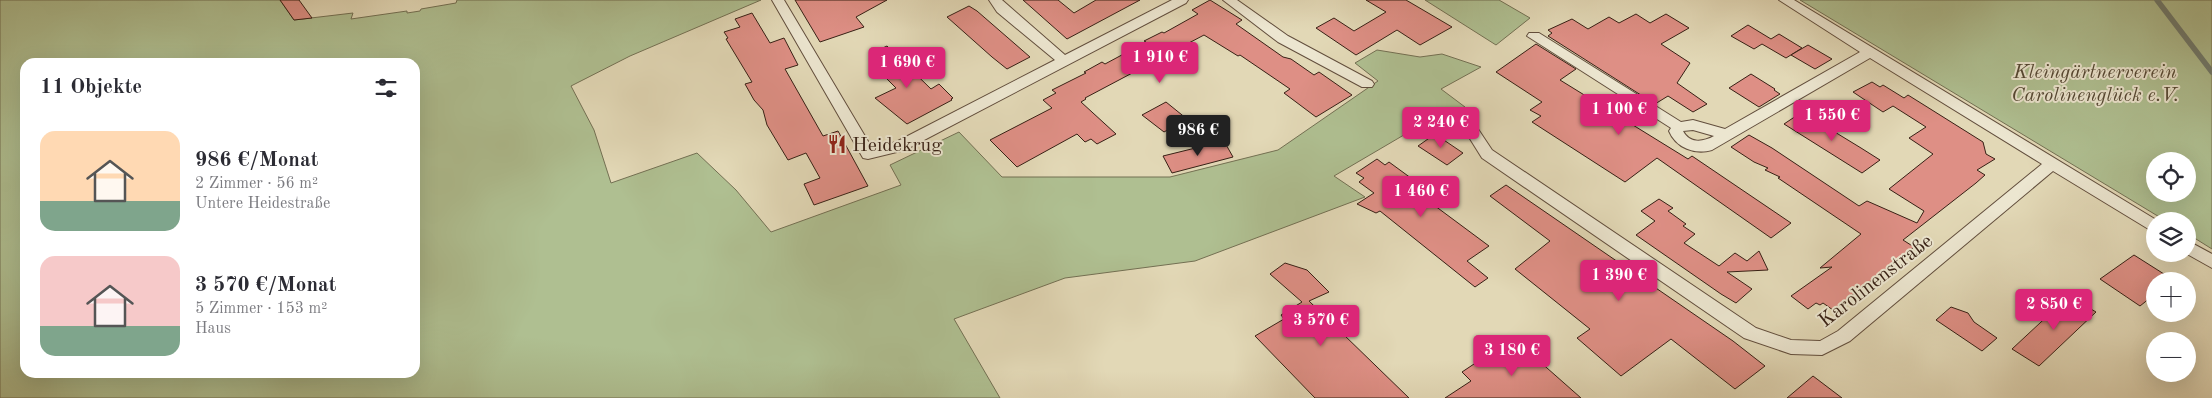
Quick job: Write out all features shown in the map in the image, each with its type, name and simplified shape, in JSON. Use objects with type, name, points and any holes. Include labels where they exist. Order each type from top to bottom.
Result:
[{"type":"street","points":[[778,0],[868,154],[900,146],[1182,0]]},
{"type":"street","points":[[995,0],[1002,9],[1064,61]]},
{"type":"street","points":[[1229,0],[1284,39],[1367,84]]},
{"type":"street","points":[[1785,0],[2146,222]]},
{"type":"street","points":[[1534,36],[1679,127],[1693,124],[1725,134]]},
{"type":"street","points":[[1679,127],[1676,131],[1680,139],[1687,144],[1707,146],[1870,52]]},
{"type":"street","name":"Karolinenstraße","points":[[1469,126],[1487,154],[1594,228],[1750,333],[1791,347],[1822,348],[1844,336],[2052,164]]},
{"type":"street","points":[[2196,252],[2212,262]]},
{"type":"green space","points":[[0,0],[280,0],[294,20],[353,13],[351,19],[407,11],[407,13],[456,3],[457,0],[761,0],[630,56],[571,86],[594,130],[611,183],[697,153],[736,190],[771,232],[901,185],[890,165],[959,132],[1002,177],[1170,177],[1278,150],[1378,81],[1355,63],[1377,50],[1420,57],[1442,54],[1481,67],[1441,89],[1465,107],[1419,119],[1426,122],[1334,176],[1365,197],[1195,261],[1065,278],[954,319],[1000,398],[0,398]]},
{"type":"green space","points":[[1425,0],[1499,0],[1530,18],[1496,45]]},
{"type":"green space","name":"Kleingärtnerverein Carolinenglück e.V.","points":[[1800,0],[2212,0],[2212,249],[2196,239],[2196,212],[2151,212]]},
{"type":"building","points":[[280,0],[299,0],[312,18],[294,20]]},
{"type":"building","points":[[795,0],[887,0],[856,17],[864,27],[820,42]]},
{"type":"building","points":[[1023,0],[1058,0],[1074,13],[1096,0],[1140,0],[1067,39]]},
{"type":"building","points":[[1210,0],[1242,20],[1236,24],[1283,57],[1291,59],[1314,75],[1319,72],[1352,95],[1316,117],[1284,93],[1290,89],[1240,55],[1238,56],[1204,35],[1085,98],[1081,102],[1116,134],[1097,144],[1091,139],[1085,142],[1077,134],[1017,167],[990,140],[1052,108],[1043,100],[1056,93],[1052,90],[1086,73],[1084,72],[1102,62],[1105,64],[1146,42],[1144,41],[1162,32],[1164,33],[1198,14],[1192,10]]},
{"type":"building","points":[[1366,0],[1406,0],[1452,27],[1420,45],[1397,30],[1356,55],[1316,28],[1334,18],[1354,31],[1386,12]]},
{"type":"building","points":[[969,6],[1030,57],[1007,69],[947,17]]},
{"type":"building","points":[[752,13],[770,43],[784,38],[798,65],[785,69],[823,136],[838,131],[868,186],[814,205],[804,184],[820,178],[806,153],[788,160],[767,125],[763,110],[754,100],[745,84],[752,82],[726,39],[728,38],[724,32],[740,27],[735,19]]},
{"type":"building","points":[[1636,14],[1650,23],[1666,14],[1689,28],[1661,44],[1690,63],[1677,83],[1707,104],[1693,112],[1668,96],[1655,104],[1548,36],[1552,33],[1548,30],[1572,19],[1588,29],[1609,17],[1619,23]]},
{"type":"building","points":[[1748,25],[1771,39],[1779,34],[1802,48],[1786,58],[1762,44],[1754,49],[1731,36]]},
{"type":"building","points":[[1536,44],[1576,69],[1560,80],[1688,159],[1692,156],[1791,223],[1771,238],[1657,158],[1625,182],[1532,122],[1541,116],[1530,110],[1542,102],[1496,72]]},
{"type":"building","points":[[1808,45],[1832,59],[1815,69],[1791,55]]},
{"type":"building","points":[[887,46],[931,89],[939,84],[953,98],[952,100],[907,124],[875,98],[896,88],[875,67],[881,64],[870,54]]},
{"type":"building","points":[[1751,74],[1780,94],[1759,107],[1729,88]]},
{"type":"building","points":[[1872,82],[1880,87],[1883,85],[1904,98],[1908,95],[1924,105],[1983,142],[1986,154],[1995,159],[1977,170],[1985,175],[1976,183],[1903,240],[1914,247],[1906,254],[1833,310],[1823,303],[1820,305],[1816,303],[1808,309],[1791,296],[1832,267],[1820,268],[1861,234],[1778,178],[1780,177],[1765,170],[1768,168],[1754,162],[1731,147],[1749,135],[1772,148],[1859,206],[1867,201],[1917,223],[1924,211],[1889,189],[1933,154],[1909,138],[1926,127],[1893,106],[1883,112],[1853,92]]},
{"type":"building","points":[[1166,102],[1187,119],[1164,132],[1142,115]]},
{"type":"building","points":[[1802,112],[1880,160],[1862,173],[1784,124]]},
{"type":"building","points":[[1435,134],[1463,153],[1447,165],[1418,146]]},
{"type":"building","points":[[1224,141],[1233,157],[1172,173],[1163,156]]},
{"type":"building","points":[[1377,159],[1385,165],[1389,162],[1430,192],[1423,197],[1489,246],[1467,261],[1488,278],[1475,287],[1380,211],[1376,213],[1357,204],[1374,193],[1359,182],[1364,178],[1356,173]]},
{"type":"building","points":[[1506,185],[1733,341],[1765,366],[1735,389],[1671,339],[1621,376],[1577,338],[1590,329],[1515,269],[1550,241],[1490,196]]},
{"type":"building","points":[[1659,199],[1673,208],[1668,211],[1686,224],[1683,226],[1695,234],[1684,243],[1719,266],[1735,253],[1747,261],[1759,251],[1768,270],[1727,272],[1752,289],[1736,303],[1721,294],[1636,235],[1655,221],[1641,211]]},
{"type":"building","points":[[2134,255],[2161,272],[2146,272],[2146,301],[2140,306],[2100,279]]},
{"type":"building","points":[[1285,263],[1307,270],[1329,292],[1309,301],[1409,398],[1315,398],[1255,336],[1284,319],[1281,315],[1302,302],[1270,274]]},
{"type":"building","points":[[2069,296],[2096,312],[2039,366],[2012,349]]},
{"type":"building","points":[[1951,307],[1968,313],[1974,322],[1997,338],[1982,351],[1936,320]]},
{"type":"building","points":[[1513,338],[1581,398],[1445,398],[1471,381],[1462,372]]},
{"type":"building","points":[[1813,376],[1842,398],[1787,398]]},
{"type":"waterway","points":[[2157,0],[2212,72]]},
{"type":"place","name":"Heidekrug","points":[[837,144]]}]
